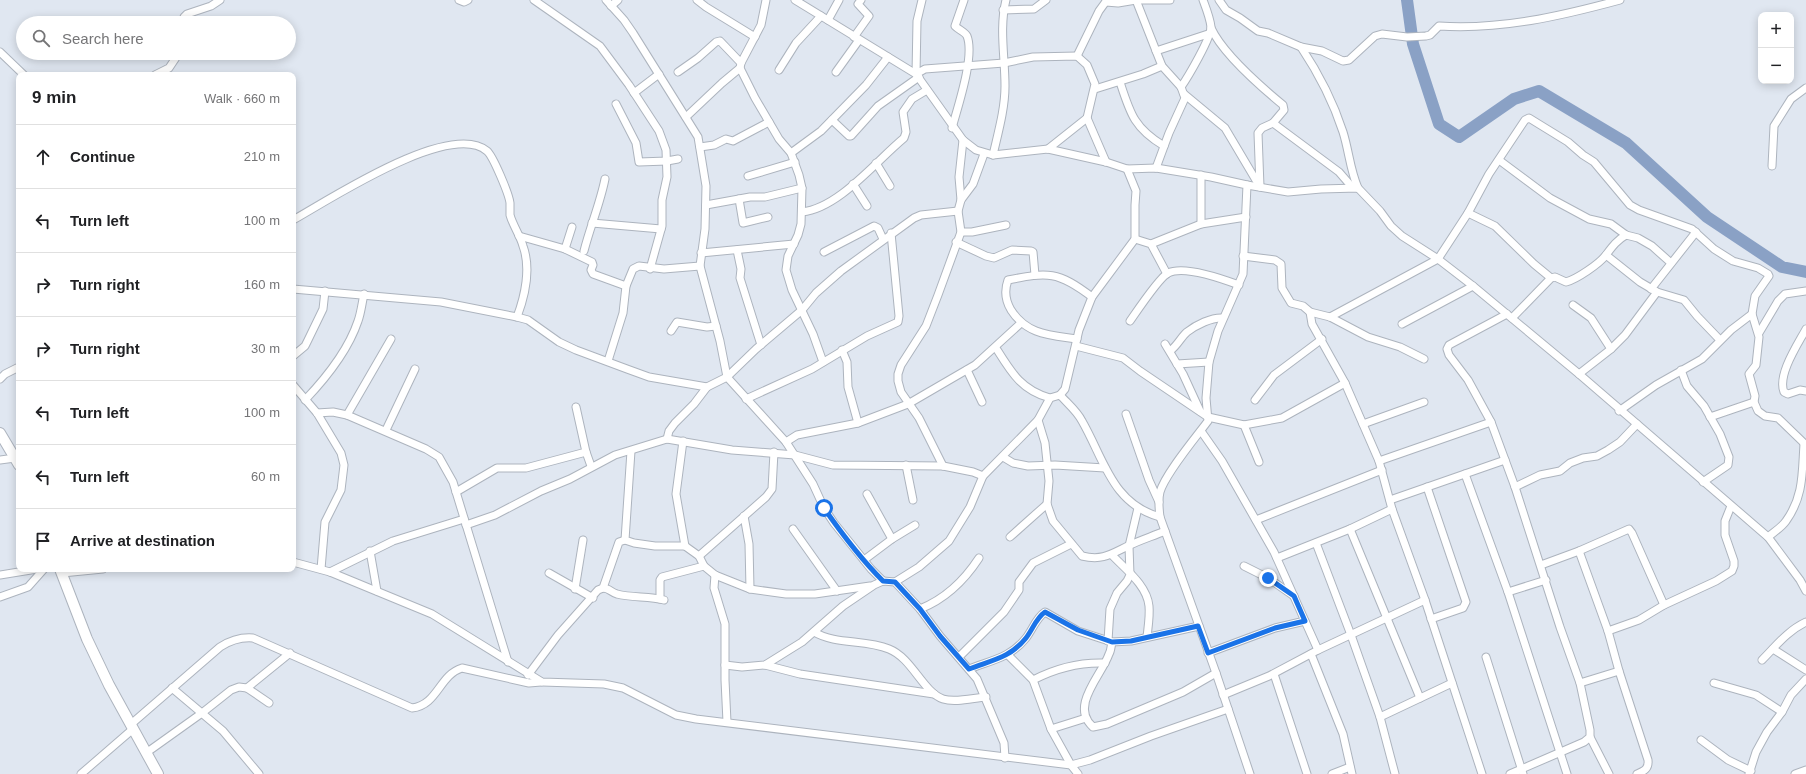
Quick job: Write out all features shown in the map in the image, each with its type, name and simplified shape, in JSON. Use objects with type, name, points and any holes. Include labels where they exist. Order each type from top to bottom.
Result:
[{"type":"main road","points":[[0,433],[16,460]]},
{"type":"main road","points":[[61,572],[87,639],[158,774]]},
{"type":"street","points":[[185,16],[211,6],[220,0]]},
{"type":"street","points":[[459,0],[464,2],[468,0]]},
{"type":"street","points":[[534,0],[600,46],[659,131],[666,150],[667,177],[662,200],[661,229],[650,268]]},
{"type":"street","points":[[606,0],[624,20],[698,137],[706,186],[706,205],[700,266],[716,326],[727,377],[746,399],[759,410],[786,442],[814,484],[824,508],[842,534],[883,581]]},
{"type":"street","points":[[611,6],[618,0]]},
{"type":"street","points":[[697,0],[755,38]]},
{"type":"street","points":[[686,117],[740,66],[762,25],[766,0]]},
{"type":"street","points":[[794,0],[917,76],[952,128],[963,140],[984,154],[993,155],[1048,149],[1106,162],[1127,169],[1156,168],[1288,192],[1355,188]]},
{"type":"street","points":[[779,70],[796,43],[824,18],[839,0]]},
{"type":"street","points":[[836,72],[869,16],[858,4],[861,0]]},
{"type":"street","points":[[917,76],[917,21],[922,0]]},
{"type":"street","points":[[952,128],[968,66],[970,44],[966,34],[955,26],[964,0]]},
{"type":"street","points":[[993,155],[1005,87],[1003,10],[1006,0]]},
{"type":"street","points":[[1003,10],[1034,9],[1046,0]]},
{"type":"street","points":[[1076,56],[1099,11],[1107,1],[1118,3],[1136,0],[1170,0]]},
{"type":"street","points":[[1136,0],[1162,66],[1182,90],[1225,128],[1260,187]]},
{"type":"street","points":[[1203,0],[1210,31],[1229,55],[1283,105],[1284,110],[1273,124],[1262,128],[1258,133],[1260,187]]},
{"type":"street","points":[[1219,0],[1226,10],[1245,21],[1258,31],[1268,33],[1301,47],[1322,51],[1337,60],[1343,61],[1350,60],[1375,36],[1382,34],[1407,37],[1424,36],[1430,35],[1439,26],[1490,27],[1517,24],[1620,0]]},
{"type":"street","points":[[1156,51],[1210,31]]},
{"type":"street","points":[[1156,168],[1185,98],[1182,90],[1205,45],[1210,31]]},
{"type":"street","points":[[678,72],[698,58],[716,42],[720,42],[740,66],[754,98],[779,139],[791,153],[802,188],[802,212],[799,230],[788,256],[786,270],[792,290],[813,334],[823,362]]},
{"type":"street","points":[[1301,47],[1317,72],[1328,94],[1343,133],[1355,188]]},
{"type":"street","points":[[0,52],[21,72]]},
{"type":"street","points":[[832,120],[849,136],[851,136],[878,106],[925,69],[1004,63],[1033,57],[1076,56],[1087,65],[1094,79],[1095,89],[1087,118],[1048,149]]},
{"type":"street","points":[[791,153],[832,120],[866,85],[888,57]]},
{"type":"street","points":[[161,72],[169,68],[174,60]]},
{"type":"street","points":[[1095,89],[1120,82],[1162,66]]},
{"type":"street","points":[[634,93],[659,74]]},
{"type":"street","points":[[1120,82],[1128,108],[1138,125],[1146,134],[1164,146]]},
{"type":"street","points":[[1772,166],[1774,126],[1791,99],[1806,88]]},
{"type":"street","points":[[802,212],[826,204],[853,184],[906,136],[903,112],[912,99],[927,90]]},
{"type":"street","points":[[616,104],[636,143],[639,162],[678,159]]},
{"type":"street","points":[[1087,118],[1106,162]]},
{"type":"street","points":[[1330,317],[1438,259],[1468,213],[1489,174],[1525,120],[1529,118],[1568,142],[1594,162],[1630,205],[1652,216],[1696,232],[1714,249],[1733,261],[1762,270],[1768,274],[1769,276],[1755,296],[1752,314],[1759,333]]},
{"type":"street","points":[[700,147],[714,145],[726,139],[733,141],[770,122]]},
{"type":"street","points":[[1273,124],[1339,172],[1380,211],[1391,226],[1402,236],[1438,259],[1473,286],[1579,374],[1619,411],[1637,424],[1768,537],[1800,580],[1806,591]]},
{"type":"street","points":[[943,466],[919,418],[901,392],[898,382],[900,365],[926,326],[961,232],[958,211],[960,200],[959,177],[963,140]]},
{"type":"street","points":[[296,218],[375,173],[443,146],[469,144],[486,150],[494,159],[510,202],[511,217],[526,253],[527,263],[524,293],[517,317]]},
{"type":"street","points":[[960,200],[973,184],[984,154]]},
{"type":"street","points":[[1499,160],[1550,198],[1589,219],[1611,224],[1626,235],[1638,238],[1652,246],[1671,263]]},
{"type":"street","points":[[748,176],[795,162]]},
{"type":"street","points":[[876,163],[890,186]]},
{"type":"street","points":[[996,348],[1017,380],[1034,391],[1050,398],[1060,395],[1065,389],[1077,343],[1092,296],[1135,239],[1136,191],[1127,169]]},
{"type":"street","points":[[1201,175],[1201,224]]},
{"type":"street","points":[[584,251],[600,201],[605,179]]},
{"type":"street","points":[[853,184],[867,206]]},
{"type":"street","points":[[1247,185],[1243,274],[1223,318],[1209,362],[1206,398],[1208,421],[1168,477],[1160,491],[1159,502],[1160,517],[1216,673],[1250,774]]},
{"type":"street","points":[[706,205],[739,199],[765,197],[802,188]]},
{"type":"street","points":[[739,199],[743,223],[768,217]]},
{"type":"street","points":[[667,439],[675,423],[694,404],[707,387],[727,377],[761,345],[802,310],[821,288],[891,233],[921,215],[958,211]]},
{"type":"street","points":[[1468,213],[1495,226],[1534,264],[1551,278]]},
{"type":"street","points":[[1135,239],[1151,244],[1201,224],[1246,217]]},
{"type":"street","points":[[592,223],[661,229]]},
{"type":"street","points":[[961,232],[972,232],[1006,225]]},
{"type":"street","points":[[824,252],[874,226],[878,228],[883,240]]},
{"type":"street","points":[[565,249],[572,227]]},
{"type":"street","points":[[1579,374],[1611,349],[1625,335],[1671,263],[1696,232]]},
{"type":"street","points":[[746,399],[812,369],[867,336],[898,322],[899,316],[891,233]]},
{"type":"street","points":[[1609,774],[1590,737],[1590,730],[1580,683],[1515,487],[1491,422],[1468,380],[1449,355],[1447,349],[1449,345],[1509,316],[1551,278],[1555,277],[1566,282],[1571,280],[1606,255],[1610,248],[1626,235]]},
{"type":"street","points":[[519,236],[565,249],[590,260],[593,265],[591,270],[592,274],[626,286]]},
{"type":"street","points":[[956,242],[986,256],[994,258],[1012,250],[1031,251],[1033,252],[1035,275]]},
{"type":"street","points":[[701,253],[794,244]]},
{"type":"street","points":[[1151,244],[1166,274]]},
{"type":"street","points":[[737,250],[741,268],[740,278],[761,345]]},
{"type":"street","points":[[1606,255],[1654,291],[1684,300],[1720,340]]},
{"type":"street","points":[[1244,256],[1275,260],[1281,264],[1282,288],[1291,303],[1303,306],[1310,312],[1330,317],[1368,337],[1400,347],[1424,359]]},
{"type":"street","points":[[608,361],[623,313],[626,286],[635,268],[639,266],[664,269],[700,266]]},
{"type":"street","points":[[1130,322],[1166,274],[1177,270],[1187,271],[1239,285]]},
{"type":"street","points":[[1092,296],[1064,278],[1035,275],[1008,280],[1005,299],[1021,323],[1031,330],[1123,358],[1208,417],[1244,425],[1282,418],[1346,383]]},
{"type":"street","points":[[1402,324],[1473,286]]},
{"type":"street","points":[[296,289],[441,302],[517,317],[528,320],[559,342],[576,350],[649,377],[707,387]]},
{"type":"street","points":[[296,354],[305,346],[323,309],[325,291]]},
{"type":"street","points":[[1768,537],[1786,522],[1796,503],[1802,483],[1805,445],[1778,418],[1765,416],[1758,411],[1754,402],[1755,396],[1749,374],[1756,365],[1759,333],[1778,301],[1785,294],[1806,291]]},
{"type":"street","points":[[304,400],[322,382],[349,340],[358,321],[364,294]]},
{"type":"street","points":[[1574,305],[1591,318],[1611,349]]},
{"type":"street","points":[[1310,312],[1312,324],[1346,383],[1379,461],[1392,509],[1425,600],[1482,774]]},
{"type":"street","points":[[1619,411],[1681,370],[1702,359],[1720,340],[1752,314]]},
{"type":"street","points":[[1170,351],[1176,346],[1186,332],[1212,319],[1223,318]]},
{"type":"street","points":[[671,331],[677,322],[707,327],[716,326]]},
{"type":"street","points":[[786,442],[797,435],[858,423],[908,404],[967,370],[996,348],[1021,323]]},
{"type":"street","points":[[1806,328],[1791,356],[1782,387],[1784,392],[1788,394],[1800,390],[1806,391]]},
{"type":"street","points":[[347,415],[391,339]]},
{"type":"street","points":[[1255,400],[1274,375],[1322,339]]},
{"type":"street","points":[[1165,344],[1177,364],[1200,411]]},
{"type":"street","points":[[842,350],[847,362],[848,387],[858,423]]},
{"type":"street","points":[[1177,364],[1209,362]]},
{"type":"street","points":[[0,379],[5,374],[16,368]]},
{"type":"street","points":[[386,430],[415,369]]},
{"type":"street","points":[[967,370],[982,402]]},
{"type":"street","points":[[1681,370],[1687,386],[1704,406],[1720,434],[1730,461],[1728,465],[1703,482]]},
{"type":"street","points":[[296,390],[317,413],[341,453],[344,466],[341,490],[325,522],[321,569]]},
{"type":"street","points":[[1060,395],[1078,414],[1105,468],[1124,496],[1138,508],[1160,517]]},
{"type":"street","points":[[765,666],[792,650],[843,606],[874,585],[883,581],[895,582],[919,567],[949,541],[970,507],[983,476],[1038,420],[1050,398]]},
{"type":"street","points":[[1363,424],[1424,402]]},
{"type":"street","points":[[1710,417],[1754,402]]},
{"type":"street","points":[[576,407],[586,452],[591,466]]},
{"type":"street","points":[[317,413],[332,412],[347,415],[386,430],[439,457],[448,470],[456,492],[508,662]]},
{"type":"street","points":[[1126,414],[1149,480],[1159,502]]},
{"type":"street","points":[[1038,420],[1045,443],[1049,481],[1047,504],[1053,521],[1082,556],[1112,555],[1165,531]]},
{"type":"street","points":[[1379,461],[1491,422]]},
{"type":"street","points":[[1515,487],[1540,475],[1560,471],[1577,460],[1597,456],[1620,442],[1637,424]]},
{"type":"street","points":[[1244,425],[1259,462]]},
{"type":"street","points":[[1201,431],[1222,461],[1277,558],[1305,621],[1314,652],[1343,734],[1351,771],[1332,774]]},
{"type":"street","points":[[330,572],[393,541],[495,515],[541,491],[570,479],[591,466],[615,455],[667,439],[732,450],[774,452],[795,455],[833,465],[943,466],[973,472],[983,476]]},
{"type":"street","points":[[683,441],[676,494],[685,546]]},
{"type":"street","points":[[625,540],[631,450]]},
{"type":"street","points":[[456,492],[497,468],[526,468],[586,452]]},
{"type":"street","points":[[700,556],[766,497],[772,489],[774,452]]},
{"type":"street","points":[[1003,457],[1020,465],[1035,467],[1105,468]]},
{"type":"street","points":[[0,460],[16,462]]},
{"type":"street","points":[[1390,500],[1505,460]]},
{"type":"street","points":[[906,465],[914,500]]},
{"type":"street","points":[[1256,520],[1382,470]]},
{"type":"street","points":[[1465,474],[1508,592],[1561,751],[1567,774]]},
{"type":"street","points":[[1427,487],[1466,602],[1463,608],[1431,619]]},
{"type":"street","points":[[868,494],[892,539]]},
{"type":"street","points":[[1010,537],[1047,504]]},
{"type":"street","points":[[1608,631],[1639,620],[1664,605],[1716,581],[1732,571],[1734,561],[1725,536],[1725,521],[1731,506]]},
{"type":"street","points":[[1138,508],[1129,546],[1130,575],[1117,593],[1110,609],[1110,654],[1089,691],[1085,705],[1087,722],[1093,727],[1100,726],[1183,692],[1216,673]]},
{"type":"street","points":[[1277,558],[1350,529],[1392,509]]},
{"type":"street","points":[[744,516],[749,544],[750,589]]},
{"type":"street","points":[[864,560],[892,539],[915,525]]},
{"type":"street","points":[[794,529],[836,591]]},
{"type":"street","points":[[1350,529],[1420,698]]},
{"type":"street","points":[[1541,565],[1579,551],[1629,529],[1664,605]]},
{"type":"street","points":[[575,589],[583,540]]},
{"type":"street","points":[[603,588],[619,542],[625,540],[634,544],[685,546],[700,556],[704,566],[715,575],[750,589],[786,594],[815,594],[874,585]]},
{"type":"street","points":[[1316,543],[1380,717],[1393,773]]},
{"type":"street","points":[[959,657],[1004,612],[1019,590],[1019,582],[1033,563],[1071,544]]},
{"type":"street","points":[[370,551],[377,591]]},
{"type":"street","points":[[1579,551],[1608,631],[1619,671],[1648,760],[1649,765],[1646,770],[1637,774]]},
{"type":"street","points":[[1112,555],[1139,584],[1148,598],[1149,612],[1147,637]]},
{"type":"street","points":[[920,609],[933,603],[956,587],[979,558]]},
{"type":"street","points":[[296,563],[330,572],[432,614],[528,675],[542,682]]},
{"type":"street","points":[[528,675],[558,635],[593,598],[598,590],[608,588],[616,594],[662,599],[660,580],[662,577],[704,566]]},
{"type":"street","points":[[1244,566],[1268,578],[1294,596]]},
{"type":"street","points":[[0,575],[18,572]]},
{"type":"street","points":[[0,597],[28,587],[41,572]]},
{"type":"street","points":[[549,573],[593,598]]},
{"type":"street","points":[[715,575],[714,588],[725,624],[727,722]]},
{"type":"street","points":[[1508,592],[1546,580]]},
{"type":"street","points":[[895,582],[920,609],[940,636],[977,679],[986,697],[1004,743],[1005,758]]},
{"type":"street","points":[[1223,694],[1274,674],[1314,652],[1425,600]]},
{"type":"street","points":[[969,669],[1008,655],[1027,637],[1041,615],[1045,612],[1074,629],[1110,642],[1131,641],[1198,626]]},
{"type":"street","points":[[1208,653],[1275,628],[1305,621]]},
{"type":"street","points":[[1762,660],[1790,632],[1806,622]]},
{"type":"street","points":[[814,632],[822,637],[874,644],[890,649],[903,658],[934,694]]},
{"type":"street","points":[[81,774],[172,688],[220,646],[243,637],[254,638],[412,708],[421,707],[427,703],[451,673],[462,668],[529,683],[604,684],[615,686],[640,696],[676,715],[1005,758],[1071,765],[1090,760],[1151,736],[1228,709]]},
{"type":"street","points":[[1773,649],[1806,670]]},
{"type":"street","points":[[247,688],[290,654]]},
{"type":"street","points":[[1008,655],[1033,680],[1051,729],[1071,765],[1078,774]]},
{"type":"street","points":[[1486,657],[1522,771]]},
{"type":"street","points":[[1033,680],[1058,668],[1105,663]]},
{"type":"street","points":[[725,665],[742,667],[765,666],[800,674],[934,694],[944,699],[986,697]]},
{"type":"street","points":[[1580,683],[1619,671]]},
{"type":"street","points":[[1274,674],[1307,774]]},
{"type":"street","points":[[1701,740],[1728,760],[1750,773],[1756,752],[1767,732],[1782,712],[1791,695],[1806,679]]},
{"type":"street","points":[[1714,682],[1756,695],[1782,712]]},
{"type":"street","points":[[1380,717],[1452,683]]},
{"type":"street","points":[[146,753],[202,713],[231,690],[239,687],[247,688],[269,703]]},
{"type":"street","points":[[172,688],[223,731],[259,774]]},
{"type":"street","points":[[1051,729],[1086,718]]},
{"type":"street","points":[[1510,774],[1522,771],[1561,751],[1584,742],[1590,737]]},
{"type":"street","points":[[1795,774],[1806,770]]},
{"type":"waterway","points":[[1407,0],[1413,44],[1439,124],[1459,137],[1514,99],[1539,91],[1626,143],[1707,217],[1782,267],[1806,272]]},
{"type":"route","points":[[824,508],[842,534],[871,569],[883,581],[895,582],[920,609],[940,636],[969,669],[1008,655],[1027,637],[1041,615],[1045,612],[1074,629],[1112,642],[1131,641],[1198,626],[1208,653],[1275,628],[1305,621],[1294,596],[1268,578]]}]
